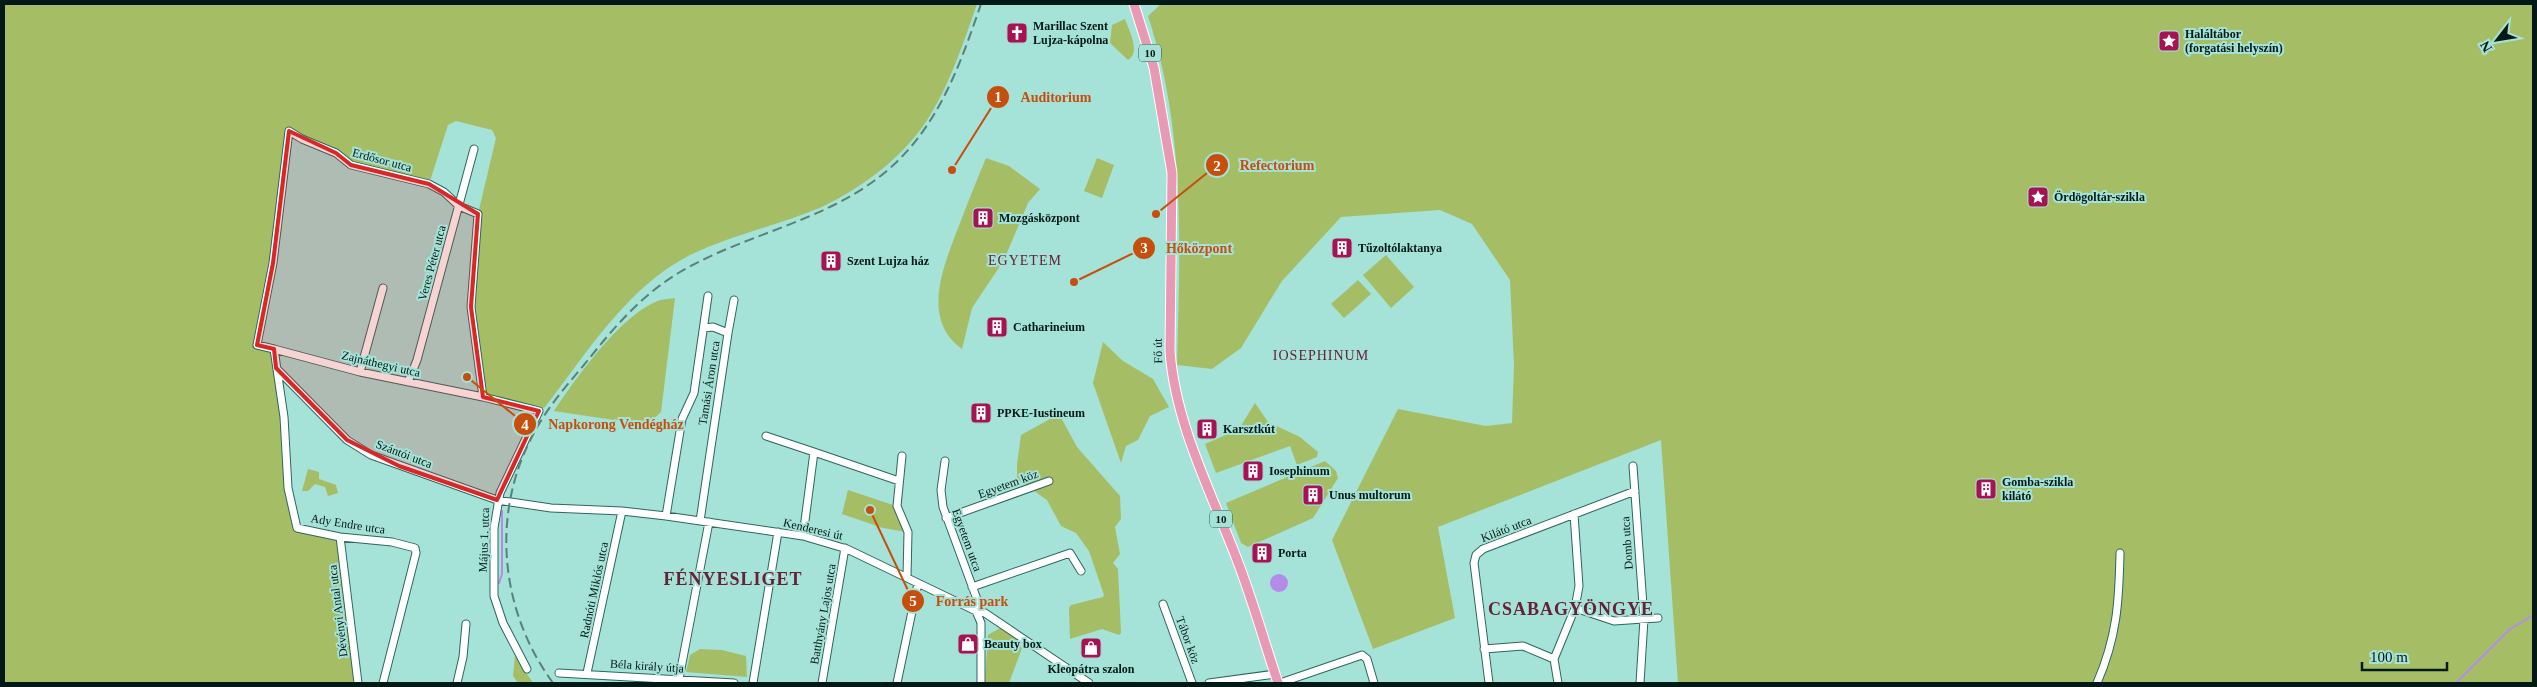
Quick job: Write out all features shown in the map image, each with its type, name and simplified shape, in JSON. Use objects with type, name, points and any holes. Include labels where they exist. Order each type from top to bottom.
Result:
[{"type":"main road","name":"Fő út","points":[[1134,4],[1154,68],[1172,172],[1170,351],[1172,380],[1185,426],[1237,559],[1279,683]]},
{"type":"street","name":"Erdősor utca","points":[[274,349],[257,345],[273,263],[289,131],[302,139],[336,152],[350,166],[429,184],[444,192],[459,206],[478,214],[471,307],[483,397]]},
{"type":"street","name":"Veres Péter utca","points":[[408,382],[417,360],[474,149]]},
{"type":"street","points":[[360,372],[383,288]]},
{"type":"street","points":[[666,516],[682,419],[694,393],[708,296]]},
{"type":"street","points":[[728,332],[734,300]]},
{"type":"street","name":"Tamási Áron utca","points":[[700,521],[728,332],[714,327],[704,328]]},
{"type":"street","points":[[274,349],[276,368]]},
{"type":"street","name":"Zajnáthegyi utca","points":[[274,349],[360,372],[483,397]]},
{"type":"street","name":"Szántói utca","points":[[276,368],[293,388],[347,440],[371,455],[497,500]]},
{"type":"street","name":"Ady Endre utca","points":[[276,368],[287,444],[288,488],[297,528],[340,536],[392,542],[415,548],[416,553],[383,683]]},
{"type":"street","points":[[279,390],[293,388]]},
{"type":"street","name":"Május 1. utca","points":[[483,397],[539,411],[497,500],[494,528],[494,596],[503,623],[527,669]]},
{"type":"street","points":[[766,436],[899,481]]},
{"type":"street","points":[[804,536],[814,452]]},
{"type":"street","points":[[902,456],[897,506],[908,532],[907,577]]},
{"type":"street","name":"Egyetem utca","points":[[945,461],[941,490],[946,518],[978,602],[976,611],[981,623],[981,683]]},
{"type":"street","name":"Domb utca","points":[[1632,466],[1644,619],[1640,683]]},
{"type":"street","name":"Egyetem köz","points":[[946,518],[1049,481]]},
{"type":"street","name":"Kilátó utca","points":[[1489,683],[1474,563],[1476,555],[1483,550],[1635,491]]},
{"type":"street","name":"Kenderesi út","points":[[497,500],[551,508],[622,511],[666,516],[804,536],[845,548],[976,611],[984,613],[1089,683]]},
{"type":"street","name":"Radnóti Miklós utca","points":[[587,673],[622,511]]},
{"type":"street","points":[[1558,683],[1554,658],[1575,608],[1580,586],[1574,514]]},
{"type":"street","points":[[679,679],[709,522]]},
{"type":"street","points":[[753,683],[778,532]]},
{"type":"street","name":"Dévényi Antal utca","points":[[340,536],[358,683]]},
{"type":"street","name":"Batthyány Lajos utca","points":[[822,683],[845,548]]},
{"type":"street","points":[[972,587],[1070,553],[1080,571]]},
{"type":"street","points":[[2097,683],[2107,656],[2118,615],[2120,553]]},
{"type":"street","points":[[898,683],[918,583]]},
{"type":"street","name":"Tábor köz","points":[[1163,604],[1192,683]]},
{"type":"street","points":[[1575,608],[1614,621],[1658,618]]},
{"type":"street","points":[[981,623],[988,624],[997,621]]},
{"type":"street","points":[[457,683],[463,657],[466,624]]},
{"type":"street","points":[[1484,649],[1523,646],[1554,658]]},
{"type":"street","points":[[1279,683],[1362,655],[1365,656],[1374,683]]},
{"type":"street","name":"Béla király útja","points":[[559,672],[734,683]]},
{"type":"street","points":[[1209,683],[1275,674]]},
{"type":"highlighted area","points":[[289,131],[336,153],[351,165],[429,184],[478,214],[471,307],[483,397],[539,411],[497,500],[399,466],[347,440],[276,368],[274,349],[257,345],[273,263]]},
{"type":"green space","points":[[4,4],[977,4],[957,59],[939,100],[922,127],[898,155],[869,179],[822,207],[706,248],[667,269],[628,303],[593,344],[545,407],[539,411],[483,397],[471,307],[478,214],[496,138],[492,130],[456,121],[448,125],[429,184],[351,165],[336,153],[289,131],[278,227],[257,344],[274,349],[288,488],[297,527],[340,537],[358,683],[4,683]]},
{"type":"green space","points":[[1161,4],[2533,4],[2533,683],[1678,683],[1661,440],[1438,527],[1455,618],[1373,649],[1332,540],[1398,409],[1486,426],[1512,423],[1514,365],[1510,280],[1472,224],[1440,210],[1341,217],[1282,281],[1241,348],[1212,369],[1177,365],[1179,232],[1175,146],[1169,103],[1148,16]]},
{"type":"green space","points":[[1125,19],[1134,47],[1134,52],[1128,60],[1110,43],[1112,25]]},
{"type":"green space","points":[[986,158],[1009,166],[1040,189],[1028,203],[1004,260],[972,308],[962,349],[950,338],[942,325],[939,311],[939,296],[941,281],[950,250]]},
{"type":"green space","points":[[1097,158],[1114,165],[1102,198],[1084,191]]},
{"type":"green space","points":[[1386,255],[1414,287],[1391,308],[1363,275]]},
{"type":"green space","points":[[1358,280],[1371,294],[1344,318],[1331,304]]},
{"type":"green space","points":[[675,298],[661,412],[647,425],[554,411],[587,365],[615,332],[645,307],[660,300]]},
{"type":"green space","points":[[1103,342],[1123,361],[1153,379],[1169,407],[1150,416],[1138,440],[1126,446],[1121,463],[1093,383]]},
{"type":"green space","points":[[1255,403],[1268,422],[1300,437],[1318,452],[1317,457],[1297,465],[1290,446],[1216,473],[1205,444],[1239,429]]},
{"type":"green space","points":[[1059,414],[1077,447],[1120,496],[1121,519],[1115,527],[1120,554],[1113,563],[1118,569],[1121,633],[1119,635],[1102,629],[1070,639],[1069,608],[1071,605],[1103,597],[1104,595],[1089,551],[1076,533],[1061,526],[1047,500],[1017,479],[1021,435]]},
{"type":"green space","points":[[1325,461],[1336,471],[1338,478],[1313,518],[1248,547],[1241,543],[1226,503]]},
{"type":"green space","points":[[308,469],[319,472],[319,479],[336,485],[338,493],[328,496],[325,487],[315,484],[308,491],[302,491]]},
{"type":"green space","points":[[848,490],[896,506],[906,532],[883,528],[842,514]]},
{"type":"green space","points":[[1002,627],[1022,640],[1020,646],[1022,648],[1009,683],[985,683],[988,635]]},
{"type":"green space","points":[[700,649],[722,650],[746,656],[747,677],[686,672],[690,655]]},
{"type":"green space","points":[[515,656],[533,683],[518,683],[513,676]]},
{"type":"shaded area","points":[[1279,574],[1285,577],[1288,583],[1285,589],[1279,592],[1273,589],[1270,583],[1273,577]]},
{"type":"waterway","points":[[499,583],[502,574],[502,511]]},
{"type":"waterway","points":[[2456,683],[2509,630],[2533,615]]},
{"type":"railway","points":[[553,683],[535,655],[521,625],[512,593],[507,561],[507,528],[511,496],[520,464],[534,433],[546,413],[619,323],[654,290],[680,272],[706,258],[840,202],[865,187],[889,169],[922,133],[935,114],[956,71],[981,4]]},
{"type":"place","name":"Marillac Szent Lujza-kápolna","points":[[1017,33]]},
{"type":"place","name":"Haláltábor (forgatási helyszín)","points":[[2169,41]]},
{"type":"place","name":"Auditorium","points":[[952,170]]},
{"type":"place","name":"Ördögoltár-szikla","points":[[2038,197]]},
{"type":"place","name":"Refectorium","points":[[1156,214]]},
{"type":"place","name":"Mozgásközpont","points":[[983,218]]},
{"type":"place","name":"Tűzoltólaktanya","points":[[1342,248]]},
{"type":"place","name":"Szent Lujza ház","points":[[831,261]]},
{"type":"place","name":"Hőközpont","points":[[1074,282]]},
{"type":"place","name":"Catharineium","points":[[997,327]]},
{"type":"place","name":"Napkorong Vendégház","points":[[467,377]]},
{"type":"place","name":"PPKE-Iustineum","points":[[981,413]]},
{"type":"place","name":"Karsztkút","points":[[1207,429]]},
{"type":"place","name":"Iosephinum","points":[[1253,471]]},
{"type":"place","name":"Gomba-szikla kilátó","points":[[1986,489]]},
{"type":"place","name":"Unus multorum","points":[[1313,495]]},
{"type":"place","name":"Forrás park","points":[[870,510]]},
{"type":"place","name":"Porta","points":[[1262,553]]},
{"type":"place","name":"Beauty box","points":[[968,644]]},
{"type":"place","name":"Kleopátra szalon","points":[[1091,648]]},
{"type":"district","name":"EGYETEM","points":[[1025,260]]},
{"type":"district","name":"IOSEPHINUM","points":[[1321,355]]},
{"type":"district","name":"FÉNYESLIGET","points":[[733,579]]},
{"type":"district","name":"CSABAGYÖNGYE","points":[[1571,609]]}]
